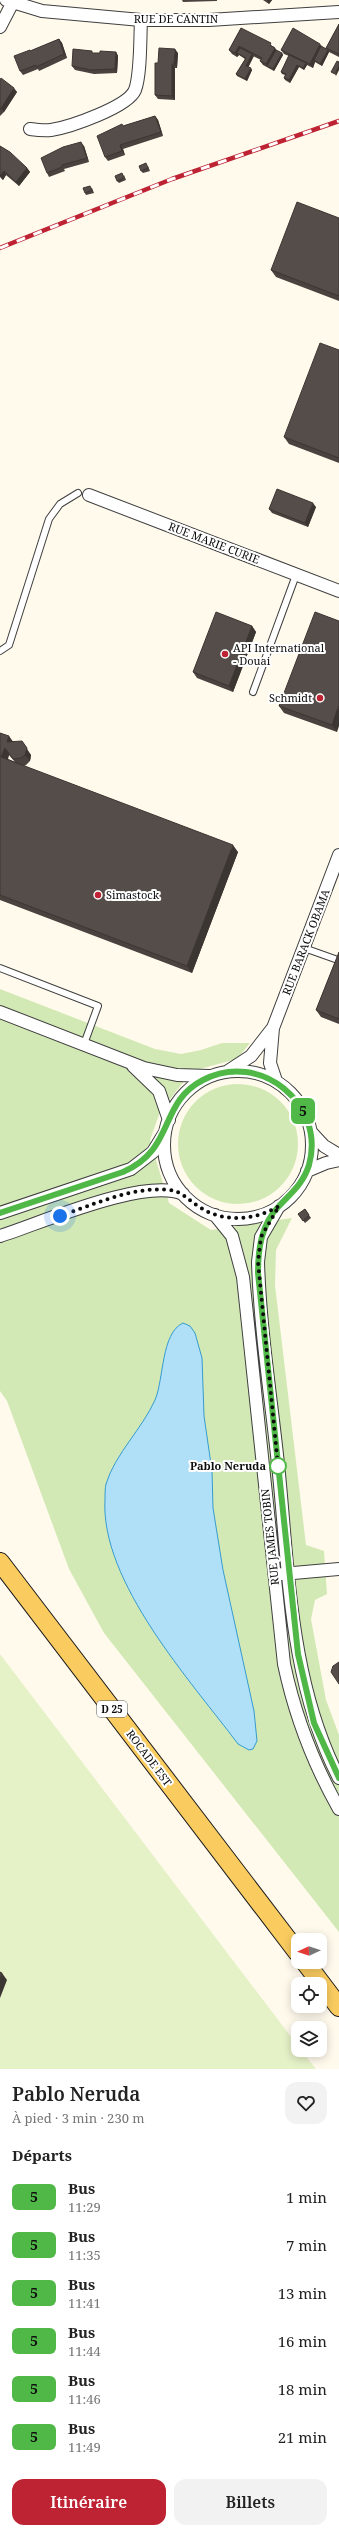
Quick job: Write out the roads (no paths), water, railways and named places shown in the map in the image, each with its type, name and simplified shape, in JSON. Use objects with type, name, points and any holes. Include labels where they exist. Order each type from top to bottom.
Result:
[{"type":"main road","name":"ROCADE EST","points":[[0,1562],[291,1944]]},
{"type":"main road","points":[[310,1969],[339,2007]]},
{"type":"street","name":"RUE DE CANTIN","points":[[12,0],[42,11],[141,20],[209,20],[339,12]]},
{"type":"street","points":[[0,27],[12,0]]},
{"type":"street","points":[[30,129],[42,131],[59,128],[119,106],[131,97],[136,84],[141,20]]},
{"type":"street","name":"RUE MARIE CURIE","points":[[84,494],[339,591]]},
{"type":"street","name":"RUE BARACK OBAMA","points":[[276,1082],[270,1063],[273,1028],[339,855]]},
{"type":"street","points":[[0,1012],[127,1062],[173,1074],[219,1074],[248,1072],[276,1082],[297,1100],[306,1116],[310,1132],[311,1149],[307,1171],[295,1190],[279,1206],[263,1214],[245,1218],[215,1215],[200,1208],[183,1194],[173,1180],[167,1165],[164,1148],[167,1125],[159,1091],[127,1062]]},
{"type":"street","name":"RUE BARACK OBAMA","points":[[0,1214],[131,1169],[153,1152],[177,1104],[188,1090],[251,1056],[273,1028]]},
{"type":"street","points":[[310,1132],[324,1146],[339,1155]]},
{"type":"street","points":[[307,1171],[326,1163],[339,1160]]},
{"type":"street","points":[[0,1236],[110,1199],[140,1192],[166,1189],[183,1194]]},
{"type":"street","name":"RUE JAMES TOBIN","points":[[279,1206],[269,1220],[260,1243],[258,1273],[289,1574],[297,1648],[306,1694],[319,1735],[339,1778]]},
{"type":"street","name":"RUE JAMES TOBIN","points":[[215,1215],[232,1236],[242,1268],[284,1664],[293,1703],[307,1744],[339,1810]]},
{"type":"street","points":[[274,1575],[339,1569]]},
{"type":"lane","points":[[0,651],[9,645],[48,519],[60,504],[84,494]]},
{"type":"lane","points":[[253,692],[296,575]]},
{"type":"lane","points":[[304,948],[335,959]]},
{"type":"lane","points":[[0,968],[98,1006],[84,1044]]},
{"type":"water","points":[[183,1323],[190,1326],[195,1333],[202,1358],[204,1416],[212,1471],[213,1508],[223,1570],[254,1711],[257,1741],[253,1749],[249,1750],[238,1744],[174,1661],[152,1629],[132,1596],[117,1563],[107,1531],[105,1489],[110,1473],[122,1452],[150,1411],[158,1391],[167,1346],[176,1328]]},
{"type":"railway","points":[[0,248],[172,179],[339,121]]},
{"type":"place","name":"API International - Douai","points":[[225,654]]},
{"type":"place","name":"Schmidt","points":[[320,698]]},
{"type":"place","name":"Simastock","points":[[98,895]]},
{"type":"place","name":"Pablo Neruda","points":[[278,1466]]}]
